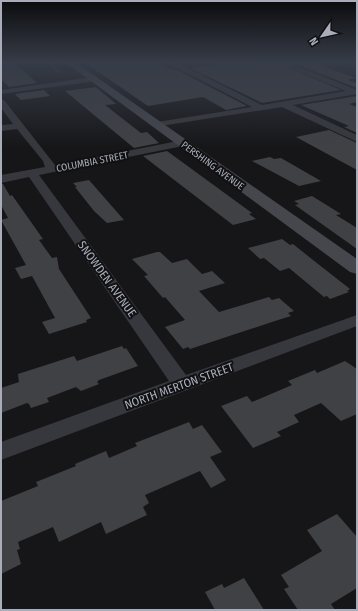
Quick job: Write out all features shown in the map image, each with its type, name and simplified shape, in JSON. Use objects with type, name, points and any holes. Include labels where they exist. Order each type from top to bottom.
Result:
[{"type":"street","points":[[1,92],[12,91]]},
{"type":"street","name":"PERSHING AVENUE","points":[[109,91],[357,268]]},
{"type":"street","points":[[226,91],[261,108]]},
{"type":"street","points":[[157,125],[356,92]]},
{"type":"street","points":[[1,102],[18,126],[48,161],[51,169]]},
{"type":"street","points":[[283,104],[357,139]]},
{"type":"street","points":[[1,128],[18,126]]},
{"type":"street","name":"COLUMBIA STREET","points":[[1,179],[183,143]]},
{"type":"street","name":"SNOWDEN AVENUE","points":[[32,173],[182,384]]},
{"type":"street","name":"NORTH MERTON STREET","points":[[1,451],[357,320]]},
{"type":"building","points":[[45,91],[50,96],[21,100],[15,94]]},
{"type":"building","points":[[65,91],[100,91],[116,104],[105,105],[141,133],[147,132],[159,143],[134,148]]},
{"type":"building","points":[[125,91],[217,91],[247,106],[226,110],[203,97],[148,106]]},
{"type":"building","points":[[236,91],[338,91],[262,103]]},
{"type":"building","points":[[357,96],[357,102],[349,104],[357,107],[357,133],[344,127],[349,126],[301,105]]},
{"type":"building","points":[[329,130],[357,143],[357,170],[296,137]]},
{"type":"building","points":[[167,151],[252,213],[249,214],[256,219],[233,225],[143,156]]},
{"type":"building","points":[[270,157],[274,159],[281,158],[321,181],[299,186],[252,161]]},
{"type":"building","points":[[89,180],[124,220],[107,223],[94,211],[73,183]]},
{"type":"building","points":[[1,184],[3,184],[10,196],[12,195],[43,239],[39,240],[52,258],[57,257],[59,269],[91,318],[86,320],[87,322],[49,334],[42,322],[55,318],[32,276],[21,279],[15,268],[26,265],[1,220],[8,218],[1,205]]},
{"type":"building","points":[[312,196],[341,214],[336,215],[357,228],[357,249],[295,205],[299,204],[294,201]]},
{"type":"building","points":[[282,239],[290,245],[293,244],[350,289],[347,291],[349,292],[330,299],[327,296],[324,297],[289,268],[280,271],[264,258],[260,259],[248,248]]},
{"type":"building","points":[[160,252],[172,263],[187,259],[202,274],[212,271],[225,283],[199,291],[219,312],[269,297],[272,300],[279,298],[294,311],[288,313],[291,316],[190,349],[188,347],[183,349],[165,327],[185,320],[165,297],[163,298],[144,276],[148,275],[132,259]]},
{"type":"building","points":[[122,346],[124,349],[126,348],[138,366],[99,380],[97,382],[99,384],[81,391],[76,387],[47,398],[49,402],[31,408],[27,403],[1,413],[1,388],[19,382],[18,374],[74,356],[77,361]]},
{"type":"building","points":[[345,361],[357,369],[357,414],[341,421],[321,403],[294,415],[299,422],[277,432],[281,436],[253,448],[221,406],[247,396],[252,402],[292,385],[288,381],[315,370],[317,373]]},
{"type":"building","points":[[189,422],[193,429],[202,425],[222,452],[210,457],[226,480],[211,488],[200,471],[145,495],[149,503],[143,507],[147,515],[106,534],[101,522],[59,542],[53,527],[18,542],[20,549],[17,550],[21,564],[1,574],[1,501],[38,486],[36,482],[76,466],[75,464],[106,451],[109,458],[137,446],[135,443]]},
{"type":"building","points":[[337,514],[357,537],[357,588],[331,604],[335,610],[298,610],[284,589],[289,587],[281,575],[322,551],[307,530]]},
{"type":"building","points":[[244,578],[264,610],[215,610],[205,592],[222,584],[224,588]]}]
